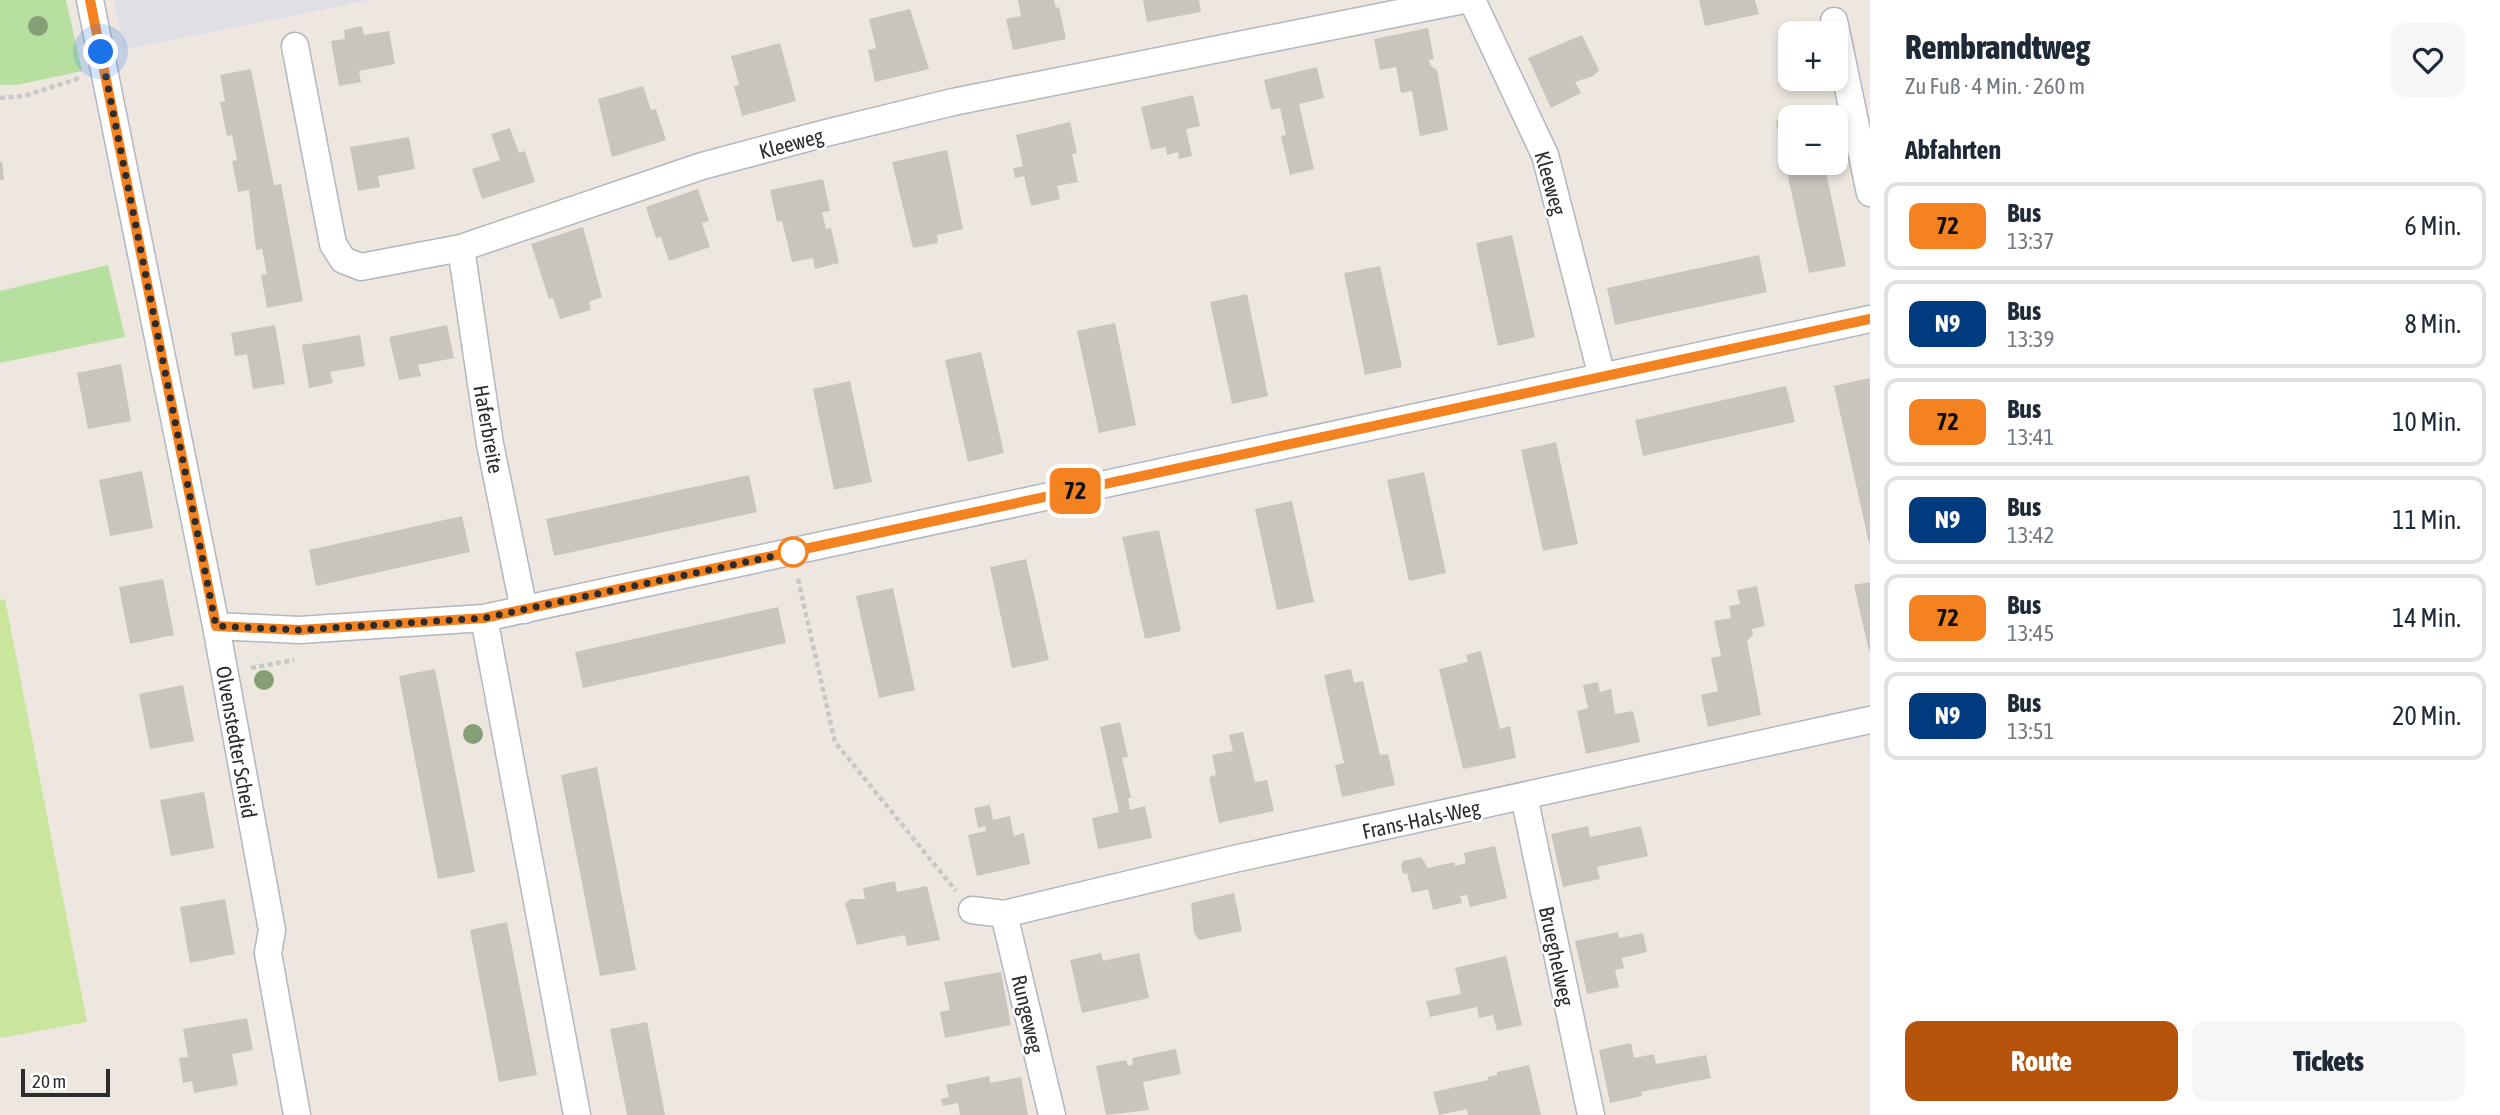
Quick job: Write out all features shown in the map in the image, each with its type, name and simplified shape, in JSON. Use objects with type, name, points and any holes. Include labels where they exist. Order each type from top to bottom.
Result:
[{"type":"street","name":"Olvenstedter Scheid","points":[[90,0],[216,626],[272,930],[268,953],[297,1115]]},
{"type":"street","name":"Kleeweg","points":[[295,46],[332,244],[343,260],[361,267],[461,248],[690,170],[953,102],[1464,0]]},
{"type":"street","name":"Kleeweg","points":[[1472,0],[1545,155],[1602,377]]},
{"type":"street","points":[[1848,88],[1870,193]]},
{"type":"street","name":"Haferbreite","points":[[461,248],[490,444],[524,610]]},
{"type":"street","points":[[216,626],[299,630],[484,618],[1870,319]]},
{"type":"street","points":[[484,618],[576,1115]]},
{"type":"street","name":"Frans-Hals-Weg","points":[[972,910],[1004,914],[1870,720]]},
{"type":"street","name":"Brueghelweg","points":[[1524,796],[1591,1115]]},
{"type":"street","name":"Rungeweg","points":[[1004,914],[1052,1115]]},
{"type":"path","points":[[0,98],[24,96],[89,75]]},
{"type":"path","points":[[798,579],[835,742],[972,910]]},
{"type":"shaded area","points":[[114,0],[369,0],[124,50]]},
{"type":"green space","points":[[0,0],[66,0],[82,71],[17,85],[0,85]]},
{"type":"green space","points":[[108,265],[125,337],[0,363],[0,291]]},
{"type":"green space","points":[[5,599],[87,1022],[0,1038],[0,600]]},
{"type":"building","points":[[1018,0],[1054,0],[1056,8],[1059,7],[1066,39],[1013,50],[1006,19],[1021,16]]},
{"type":"building","points":[[1143,0],[1199,0],[1201,12],[1147,22]]},
{"type":"building","points":[[1699,0],[1755,0],[1759,14],[1705,26]]},
{"type":"building","points":[[910,9],[929,69],[875,82],[868,50],[876,48],[869,19]]},
{"type":"building","points":[[362,26],[364,35],[389,31],[395,64],[359,71],[361,82],[339,86],[331,41],[345,39],[344,30]]},
{"type":"building","points":[[1428,28],[1434,59],[1429,60],[1431,66],[1437,70],[1448,130],[1420,136],[1412,91],[1401,93],[1396,67],[1380,70],[1374,39]]},
{"type":"building","points":[[1582,35],[1599,70],[1593,76],[1575,82],[1581,93],[1551,108],[1528,58]]},
{"type":"building","points":[[780,43],[796,101],[742,116],[734,86],[739,85],[731,56]]},
{"type":"building","points":[[1317,67],[1324,98],[1299,104],[1314,169],[1290,175],[1281,136],[1286,135],[1280,108],[1271,110],[1264,80]]},
{"type":"building","points":[[251,69],[274,185],[281,184],[303,301],[267,308],[261,275],[267,274],[262,249],[256,250],[249,190],[238,192],[232,161],[237,160],[232,135],[227,136],[220,102],[225,101],[220,75]]},
{"type":"building","points":[[643,86],[651,110],[656,109],[666,140],[612,157],[598,99]]},
{"type":"building","points":[[1193,95],[1200,126],[1186,129],[1192,156],[1179,159],[1178,152],[1167,155],[1166,147],[1151,150],[1141,107]]},
{"type":"building","points":[[1070,122],[1077,153],[1072,154],[1078,182],[1057,186],[1060,199],[1031,206],[1024,176],[1015,178],[1013,168],[1023,166],[1016,135]]},
{"type":"building","points":[[510,128],[519,153],[525,151],[535,182],[482,199],[472,169],[500,160],[491,134]]},
{"type":"building","points":[[409,137],[415,169],[378,176],[380,187],[358,191],[350,147]]},
{"type":"building","points":[[947,150],[963,229],[937,235],[938,243],[913,248],[892,162]]},
{"type":"building","points":[[2,162],[4,180],[0,180]]},
{"type":"building","points":[[1788,175],[1827,175],[1846,266],[1809,273]]},
{"type":"building","points":[[823,179],[830,211],[822,212],[826,229],[831,228],[839,263],[815,269],[813,258],[792,262],[782,221],[777,222],[770,190]]},
{"type":"building","points":[[698,189],[709,221],[702,223],[710,247],[669,261],[661,237],[656,238],[646,207]]},
{"type":"building","points":[[583,227],[602,297],[589,302],[591,310],[560,319],[553,298],[549,299],[531,244]]},
{"type":"building","points":[[1512,235],[1535,337],[1498,346],[1476,243]]},
{"type":"building","points":[[1759,255],[1767,292],[1615,325],[1607,288]]},
{"type":"building","points":[[1380,266],[1402,367],[1365,375],[1344,273]]},
{"type":"building","points":[[1247,294],[1268,396],[1232,404],[1210,302]]},
{"type":"building","points":[[1115,323],[1136,425],[1099,433],[1077,331]]},
{"type":"building","points":[[275,325],[285,384],[253,389],[247,354],[235,356],[231,333]]},
{"type":"building","points":[[447,325],[454,358],[418,365],[421,376],[399,380],[389,337]]},
{"type":"building","points":[[360,335],[365,366],[330,372],[333,383],[309,388],[302,345]]},
{"type":"building","points":[[981,352],[1004,453],[968,462],[945,360]]},
{"type":"building","points":[[121,364],[131,421],[88,429],[77,373]]},
{"type":"building","points":[[1870,378],[1870,543],[1869,543],[1834,386]]},
{"type":"building","points":[[850,381],[872,482],[834,490],[813,389]]},
{"type":"building","points":[[1786,386],[1795,422],[1643,456],[1635,420]]},
{"type":"building","points":[[1556,442],[1578,544],[1543,551],[1521,450]]},
{"type":"building","points":[[142,471],[153,528],[110,536],[99,480]]},
{"type":"building","points":[[1424,472],[1446,573],[1409,581],[1387,480]]},
{"type":"building","points":[[749,475],[757,512],[554,556],[546,519]]},
{"type":"building","points":[[1292,501],[1314,602],[1277,610],[1255,509]]},
{"type":"building","points":[[462,516],[470,552],[316,586],[309,550]]},
{"type":"building","points":[[1159,530],[1181,631],[1145,639],[1122,537]]},
{"type":"building","points":[[1026,559],[1049,660],[1012,668],[990,567]]},
{"type":"building","points":[[163,579],[174,635],[130,644],[119,587]]},
{"type":"building","points":[[1870,582],[1870,651],[1869,651],[1854,585]]},
{"type":"building","points":[[1757,586],[1765,626],[1752,629],[1753,635],[1747,641],[1761,715],[1708,727],[1701,695],[1718,691],[1711,658],[1721,656],[1714,621],[1731,618],[1729,606],[1740,604],[1737,590]]},
{"type":"building","points":[[893,588],[915,690],[879,698],[856,596]]},
{"type":"building","points":[[778,607],[786,643],[583,688],[575,652]]},
{"type":"building","points":[[1481,651],[1500,729],[1510,726],[1516,758],[1463,769],[1439,669],[1468,662],[1466,655]]},
{"type":"building","points":[[435,669],[475,872],[438,879],[399,676]]},
{"type":"building","points":[[1351,669],[1354,683],[1363,681],[1380,755],[1388,754],[1395,785],[1342,797],[1335,765],[1344,763],[1324,675]]},
{"type":"building","points":[[1598,682],[1600,692],[1611,689],[1615,714],[1633,711],[1640,742],[1586,754],[1577,711],[1588,708],[1583,685]]},
{"type":"building","points":[[183,685],[194,741],[150,749],[139,694]]},
{"type":"building","points":[[1120,722],[1128,757],[1122,758],[1131,798],[1128,798],[1130,810],[1145,806],[1152,838],[1098,849],[1092,818],[1119,812],[1100,727]]},
{"type":"building","points":[[1243,732],[1255,782],[1267,780],[1274,811],[1219,823],[1209,777],[1216,775],[1212,755],[1233,751],[1229,735]]},
{"type":"building","points":[[597,767],[636,970],[600,976],[561,775]]},
{"type":"building","points":[[204,792],[214,848],[171,856],[160,800]]},
{"type":"building","points":[[990,805],[993,820],[1010,816],[1014,836],[1024,833],[1030,864],[977,876],[968,835],[986,831],[985,826],[978,828],[974,808]]},
{"type":"building","points":[[1588,826],[1590,837],[1641,826],[1648,856],[1597,867],[1600,879],[1563,887],[1551,834]]},
{"type":"building","points":[[1495,846],[1507,898],[1470,907],[1467,895],[1460,896],[1462,903],[1433,910],[1428,889],[1412,893],[1407,873],[1403,874],[1403,861],[1421,857],[1428,868],[1454,862],[1455,866],[1466,863],[1464,853]]},
{"type":"building","points":[[895,881],[897,892],[927,886],[940,940],[907,946],[905,935],[857,945],[845,903],[851,899],[865,899],[863,888]]},
{"type":"building","points":[[1234,893],[1242,931],[1199,940],[1194,933],[1191,903]]},
{"type":"building","points":[[225,899],[235,954],[190,963],[180,907]]},
{"type":"building","points":[[507,922],[537,1075],[499,1082],[470,930]]},
{"type":"building","points":[[1618,932],[1619,938],[1643,933],[1647,952],[1622,958],[1624,968],[1615,970],[1619,987],[1587,994],[1575,941]]},
{"type":"building","points":[[1101,953],[1103,961],[1139,953],[1149,998],[1082,1013],[1070,960]]},
{"type":"building","points":[[1506,956],[1522,1025],[1497,1031],[1493,1015],[1479,1018],[1477,1007],[1430,1017],[1426,1001],[1461,994],[1455,968]]},
{"type":"building","points":[[1001,972],[1011,1025],[945,1038],[940,1012],[950,1010],[944,982]]},
{"type":"building","points":[[247,1018],[253,1050],[232,1054],[238,1085],[194,1093],[192,1081],[183,1083],[179,1058],[188,1057],[183,1029]]},
{"type":"building","points":[[647,1022],[665,1115],[627,1115],[610,1029]]},
{"type":"building","points":[[1631,1043],[1634,1058],[1654,1054],[1656,1064],[1706,1055],[1711,1078],[1641,1092],[1642,1096],[1610,1103],[1599,1050]]},
{"type":"building","points":[[1176,1049],[1181,1074],[1143,1082],[1149,1110],[1106,1115],[1096,1066],[1126,1060],[1128,1066],[1133,1064],[1132,1058]]},
{"type":"building","points":[[1529,1065],[1541,1115],[1468,1115],[1467,1109],[1439,1115],[1433,1092],[1488,1080],[1488,1077],[1497,1075],[1497,1072]]},
{"type":"building","points":[[989,1076],[990,1083],[1021,1077],[1028,1115],[960,1115],[958,1103],[943,1106],[941,1099],[949,1097],[946,1085]]},
{"type":"bus line","name":"72","points":[[90,0],[216,626],[299,630],[484,618],[1870,319]]},
{"type":"route","points":[[101,52],[216,626],[299,630],[484,618],[793,552]]}]
